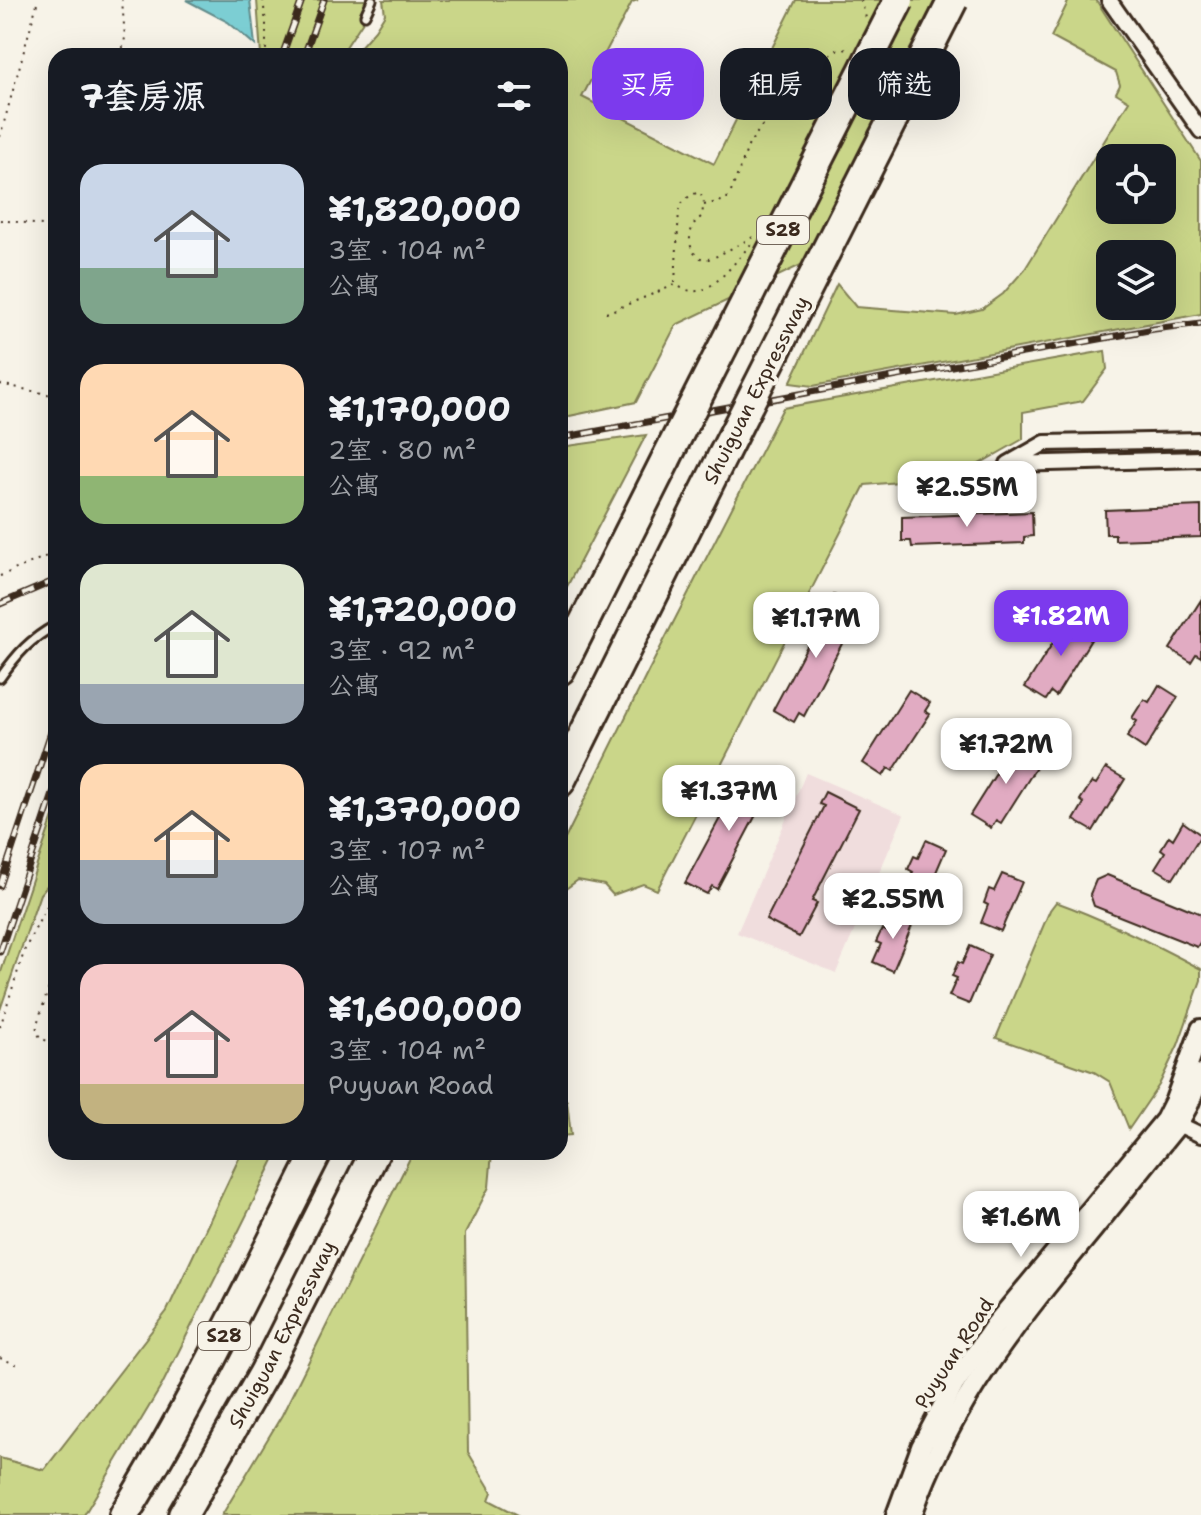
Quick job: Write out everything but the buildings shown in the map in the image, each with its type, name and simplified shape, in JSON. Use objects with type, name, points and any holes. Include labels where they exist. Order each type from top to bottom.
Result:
[{"type":"highway","name":"S28","points":[[568,654],[899,0]]},
{"type":"highway","name":"Shuiguan Expressway","points":[[568,766],[953,0]]},
{"type":"highway","name":"S28","points":[[124,1515],[219,1346],[313,1160]]},
{"type":"highway","name":"Shuiguan Expressway","points":[[183,1515],[264,1373],[371,1160]]},
{"type":"street","points":[[1109,0],[1201,131]]},
{"type":"street","points":[[1201,440],[1045,443],[1008,464],[1201,459]]},
{"type":"street","name":"Puyuan Road","points":[[912,1515],[942,1442],[975,1384],[1015,1326],[1171,1122],[1175,1100],[1201,1029]]},
{"type":"street","name":"Puyuan Road","points":[[896,1515],[921,1447],[962,1373],[1013,1302],[1188,1106],[1201,1074]]},
{"type":"street","points":[[1171,1122],[1201,1135]]},
{"type":"lane","points":[[365,15],[372,0]]},
{"type":"lane","points":[[0,678],[19,652],[48,630]]},
{"type":"path","points":[[0,137],[38,0]]},
{"type":"path","points":[[122,0],[123,48]]},
{"type":"path","points":[[263,0],[266,48]]},
{"type":"path","points":[[704,205],[726,200],[749,144],[764,120]]},
{"type":"path","points":[[606,313],[675,285],[701,291],[723,277],[755,238],[713,258],[700,259],[693,252],[690,235],[702,216],[704,205],[703,198],[697,192],[680,206],[675,285]]},
{"type":"path","points":[[0,220],[48,226]]},
{"type":"path","points":[[0,384],[48,394]]},
{"type":"path","points":[[0,576],[48,555]]},
{"type":"path","points":[[0,1027],[25,949],[48,904]]},
{"type":"path","points":[[48,992],[36,1032],[48,1041]]},
{"type":"path","points":[[0,1358],[21,1366]]},
{"type":"shaded area","points":[[806,773],[904,815],[836,973],[737,933]]},
{"type":"green space","points":[[257,0],[377,0],[345,48],[260,48]]},
{"type":"green space","points":[[383,0],[638,0],[632,2],[608,48],[592,48],[592,78],[582,97],[592,102],[592,120],[627,120],[714,164],[736,120],[832,120],[832,48],[772,48],[796,0],[942,0],[917,48],[848,48],[848,120],[879,120],[803,264],[676,325],[636,402],[568,416],[568,48],[359,48],[385,14]]},
{"type":"green space","points":[[1069,0],[1096,0],[1201,161],[1201,314],[1176,319],[1176,240],[1096,240],[1096,320],[1169,320],[813,386],[790,383],[837,284],[856,307],[956,315],[982,309],[1003,294],[1025,269],[1096,154],[1096,224],[1176,224],[1176,144],[1102,144],[1129,101],[1116,93],[1120,85],[1116,72],[1051,37]]},
{"type":"green space","points":[[1105,351],[1107,369],[1083,401],[1023,412],[1023,439],[956,477],[865,485],[657,890],[643,884],[613,895],[604,885],[578,880],[568,887],[568,833],[783,408]]},
{"type":"green space","points":[[646,435],[568,585],[568,446]]},
{"type":"green space","points":[[48,832],[48,884],[40,894],[0,1010],[0,975]]},
{"type":"green space","points":[[1056,902],[1130,933],[1201,969],[1201,980],[1178,1045],[1159,1085],[1129,1129],[1110,1082],[1094,1072],[996,1038]]},
{"type":"green space","points":[[238,1160],[274,1160],[162,1385],[84,1515],[0,1515],[0,1458],[44,1470],[167,1311]]},
{"type":"green space","points":[[409,1160],[491,1160],[489,1187],[465,1234],[468,1452],[492,1492],[489,1500],[518,1515],[222,1515],[282,1415]]},
{"type":"water","points":[[186,0],[250,0],[255,45],[228,22]]},
{"type":"railway","points":[[285,48],[302,0]]},
{"type":"railway","points":[[307,48],[324,0]]},
{"type":"railway","points":[[568,437],[1201,323]]},
{"type":"railway","points":[[0,604],[48,583]]},
{"type":"railway","points":[[0,886],[48,741]]},
{"type":"railway","points":[[0,952],[48,809]]}]
